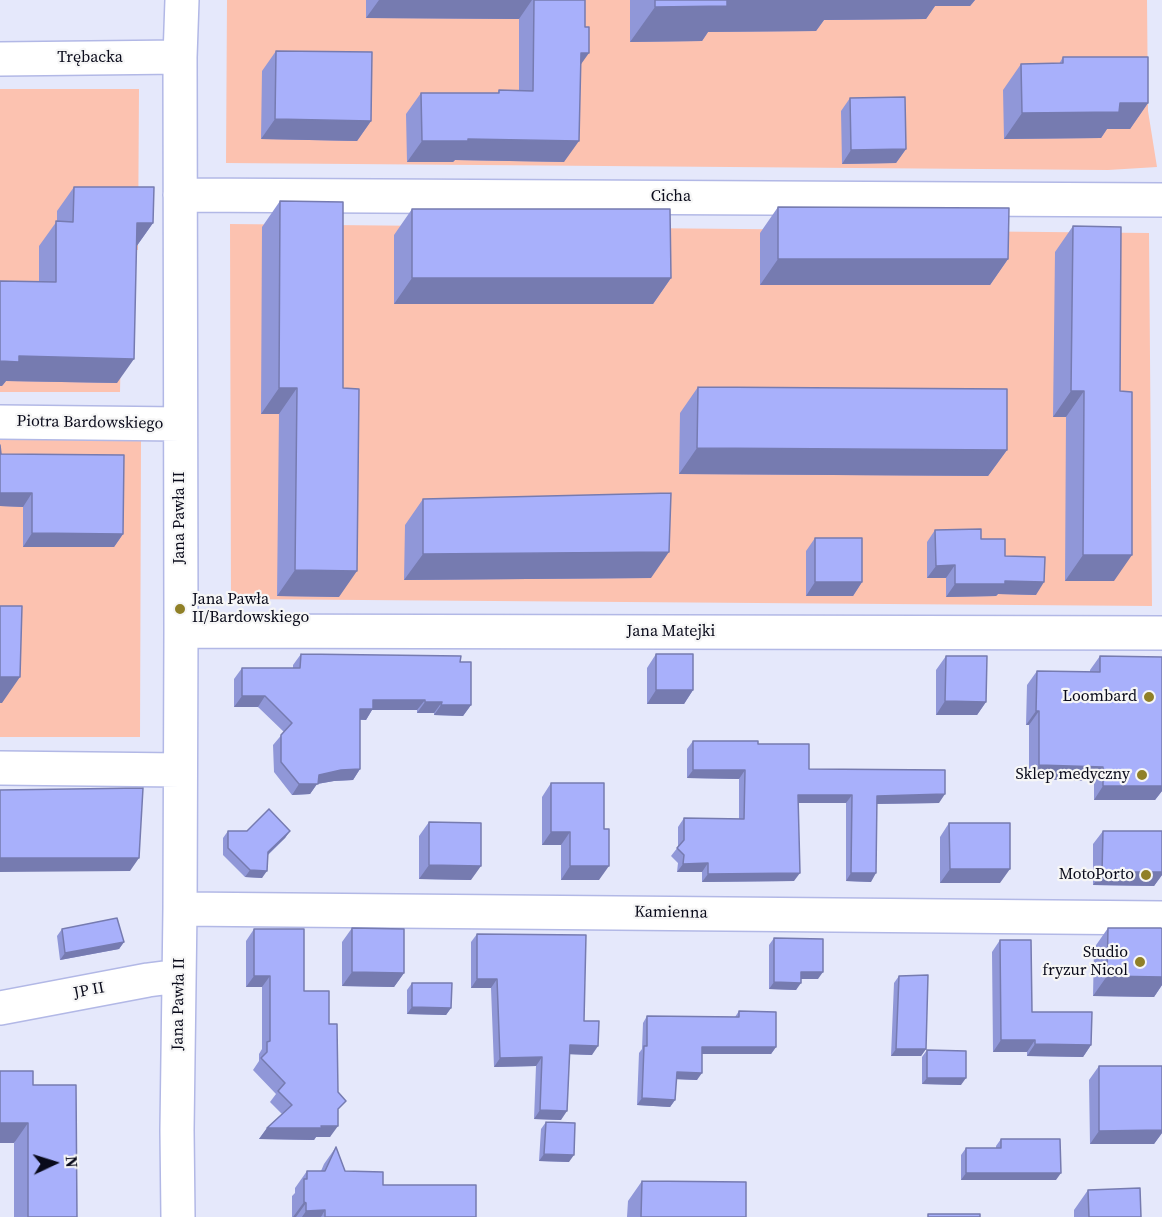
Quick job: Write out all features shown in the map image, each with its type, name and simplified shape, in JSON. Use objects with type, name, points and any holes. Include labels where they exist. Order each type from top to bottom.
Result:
[{"type":"street","name":"Jana Pawła II","points":[[178,1217],[181,631],[180,57],[182,0]]},
{"type":"street","name":"Trębacka","points":[[0,59],[180,57]]},
{"type":"street","name":"Cicha","points":[[180,195],[1162,200]]},
{"type":"street","name":"Piotra Bardowskiego","points":[[0,422],[180,424]]},
{"type":"street","name":"Jana Matejki","points":[[181,631],[1162,633]]},
{"type":"street","points":[[0,768],[180,770]]},
{"type":"street","name":"Kamienna","points":[[180,909],[1162,918]]},
{"type":"street","name":"JP II","points":[[0,1008],[179,976]]},
{"type":"shaded area","points":[[227,0],[1147,0],[1148,111],[1157,167],[1108,170],[226,163]]},
{"type":"shaded area","points":[[0,89],[139,89],[138,250],[123,250],[120,392],[0,392]]},
{"type":"shaded area","points":[[230,224],[1149,233],[1152,606],[231,599]]},
{"type":"shaded area","points":[[0,439],[141,440],[140,737],[0,737]]},
{"type":"building","points":[[534,0],[585,0],[585,27],[589,27],[589,53],[581,53],[579,141],[468,139],[468,141],[422,141],[421,93],[533,91]]},
{"type":"building","points":[[655,0],[727,0],[727,6],[655,7]]},
{"type":"building","points":[[276,51],[372,52],[371,121],[275,119]]},
{"type":"building","points":[[1063,57],[1148,57],[1148,103],[1120,103],[1119,112],[1022,113],[1021,64],[1063,63]]},
{"type":"building","points":[[905,97],[906,149],[851,150],[850,98]]},
{"type":"building","points":[[74,187],[154,187],[153,223],[137,223],[134,359],[19,356],[19,362],[0,361],[0,281],[56,282],[56,221],[73,222]]},
{"type":"building","points":[[280,201],[343,202],[343,388],[359,389],[357,571],[295,570],[297,388],[279,388]]},
{"type":"building","points":[[778,207],[1009,208],[1008,259],[778,259]]},
{"type":"building","points":[[412,209],[670,209],[671,278],[412,278]]},
{"type":"building","points":[[1073,226],[1121,227],[1120,391],[1132,392],[1132,555],[1083,555],[1084,391],[1071,391]]},
{"type":"building","points":[[698,387],[1007,389],[1007,450],[697,448]]},
{"type":"building","points":[[0,445],[1,454],[124,455],[123,534],[32,533],[32,493],[0,493]]},
{"type":"building","points":[[671,493],[669,552],[423,554],[423,499]]},
{"type":"building","points":[[981,529],[981,539],[1005,539],[1005,556],[1045,557],[1044,582],[1005,581],[1005,584],[955,584],[955,565],[936,566],[935,530]]},
{"type":"building","points":[[815,538],[862,538],[862,582],[815,582]]},
{"type":"building","points":[[0,606],[22,606],[20,677],[0,677]]},
{"type":"building","points":[[301,654],[461,656],[460,662],[471,662],[471,705],[441,705],[442,702],[425,702],[425,700],[373,700],[373,709],[360,709],[360,769],[319,775],[318,784],[299,784],[281,762],[281,735],[292,723],[265,696],[242,696],[242,668],[300,668]]},
{"type":"building","points":[[656,654],[693,654],[693,690],[656,690]]},
{"type":"building","points":[[946,656],[987,656],[986,702],[945,701]]},
{"type":"building","points":[[1100,656],[1162,657],[1162,786],[1103,786],[1103,767],[1039,765],[1039,711],[1036,711],[1037,671],[1100,672]]},
{"type":"building","points":[[693,741],[809,744],[809,769],[945,770],[945,794],[877,796],[876,873],[851,873],[852,795],[798,795],[800,873],[708,874],[708,863],[683,864],[684,855],[677,848],[684,840],[684,818],[744,819],[745,770],[693,770]]},
{"type":"building","points":[[551,783],[604,783],[604,829],[609,829],[609,866],[570,866],[570,832],[551,832]]},
{"type":"building","points":[[143,788],[139,858],[0,858],[0,790]]},
{"type":"building","points":[[269,809],[290,831],[268,852],[267,871],[250,870],[228,848],[228,831],[247,831]]},
{"type":"building","points":[[429,822],[481,823],[481,866],[429,865]]},
{"type":"building","points":[[949,823],[1010,823],[1010,869],[950,869]]},
{"type":"building","points":[[1103,831],[1162,831],[1162,872],[1102,872]]},
{"type":"building","points":[[117,918],[124,942],[65,953],[62,929]]},
{"type":"building","points":[[352,928],[404,929],[404,973],[352,972]]},
{"type":"building","points":[[1108,928],[1161,928],[1162,977],[1107,976]]},
{"type":"building","points":[[254,929],[304,929],[304,991],[329,991],[329,1024],[337,1024],[338,1092],[346,1101],[338,1109],[338,1126],[267,1128],[292,1105],[278,1091],[285,1083],[261,1058],[267,1052],[267,1042],[270,1041],[270,976],[254,976]]},
{"type":"building","points":[[477,934],[586,935],[584,1021],[599,1021],[598,1046],[570,1045],[567,1111],[540,1110],[542,1057],[500,1058],[497,979],[477,979]]},
{"type":"building","points":[[774,938],[823,939],[823,972],[801,972],[801,983],[774,982]]},
{"type":"building","points":[[1000,940],[1031,940],[1032,1012],[1092,1012],[1091,1045],[1035,1044],[1035,1040],[1001,1040]]},
{"type":"building","points":[[928,975],[926,1049],[896,1049],[899,976]]},
{"type":"building","points":[[412,983],[452,983],[451,1008],[412,1007]]},
{"type":"building","points":[[739,1011],[776,1012],[776,1047],[702,1047],[702,1073],[677,1072],[675,1100],[642,1098],[644,1046],[647,1046],[647,1016],[739,1017]]},
{"type":"building","points":[[927,1050],[966,1051],[966,1078],[927,1078]]},
{"type":"building","points":[[1099,1066],[1162,1066],[1162,1130],[1099,1131]]},
{"type":"building","points":[[0,1071],[33,1071],[33,1085],[76,1085],[77,1217],[28,1217],[28,1123],[0,1123]]},
{"type":"building","points":[[546,1122],[575,1123],[574,1155],[544,1154]]},
{"type":"building","points":[[1001,1139],[1060,1139],[1061,1173],[966,1173],[966,1148],[1001,1148]]},
{"type":"building","points":[[336,1147],[345,1171],[383,1172],[383,1185],[476,1185],[476,1217],[325,1217],[325,1210],[306,1211],[304,1179],[307,1179],[307,1171],[325,1171]]},
{"type":"building","points":[[642,1181],[746,1182],[746,1217],[641,1217]]},
{"type":"building","points":[[1140,1188],[1141,1217],[1089,1217],[1088,1190]]},
{"type":"building","points":[[928,1214],[980,1214],[980,1217],[928,1217]]},
{"type":"place","name":"Jana Pawła II/Bardowskiego","points":[[180,609]]},
{"type":"place","name":"Loombard","points":[[1149,697]]},
{"type":"place","name":"Sklep medyczny","points":[[1142,775]]},
{"type":"place","name":"MotoPorto","points":[[1146,875]]},
{"type":"place","name":"Studio fryzur Nicol","points":[[1140,962]]}]
